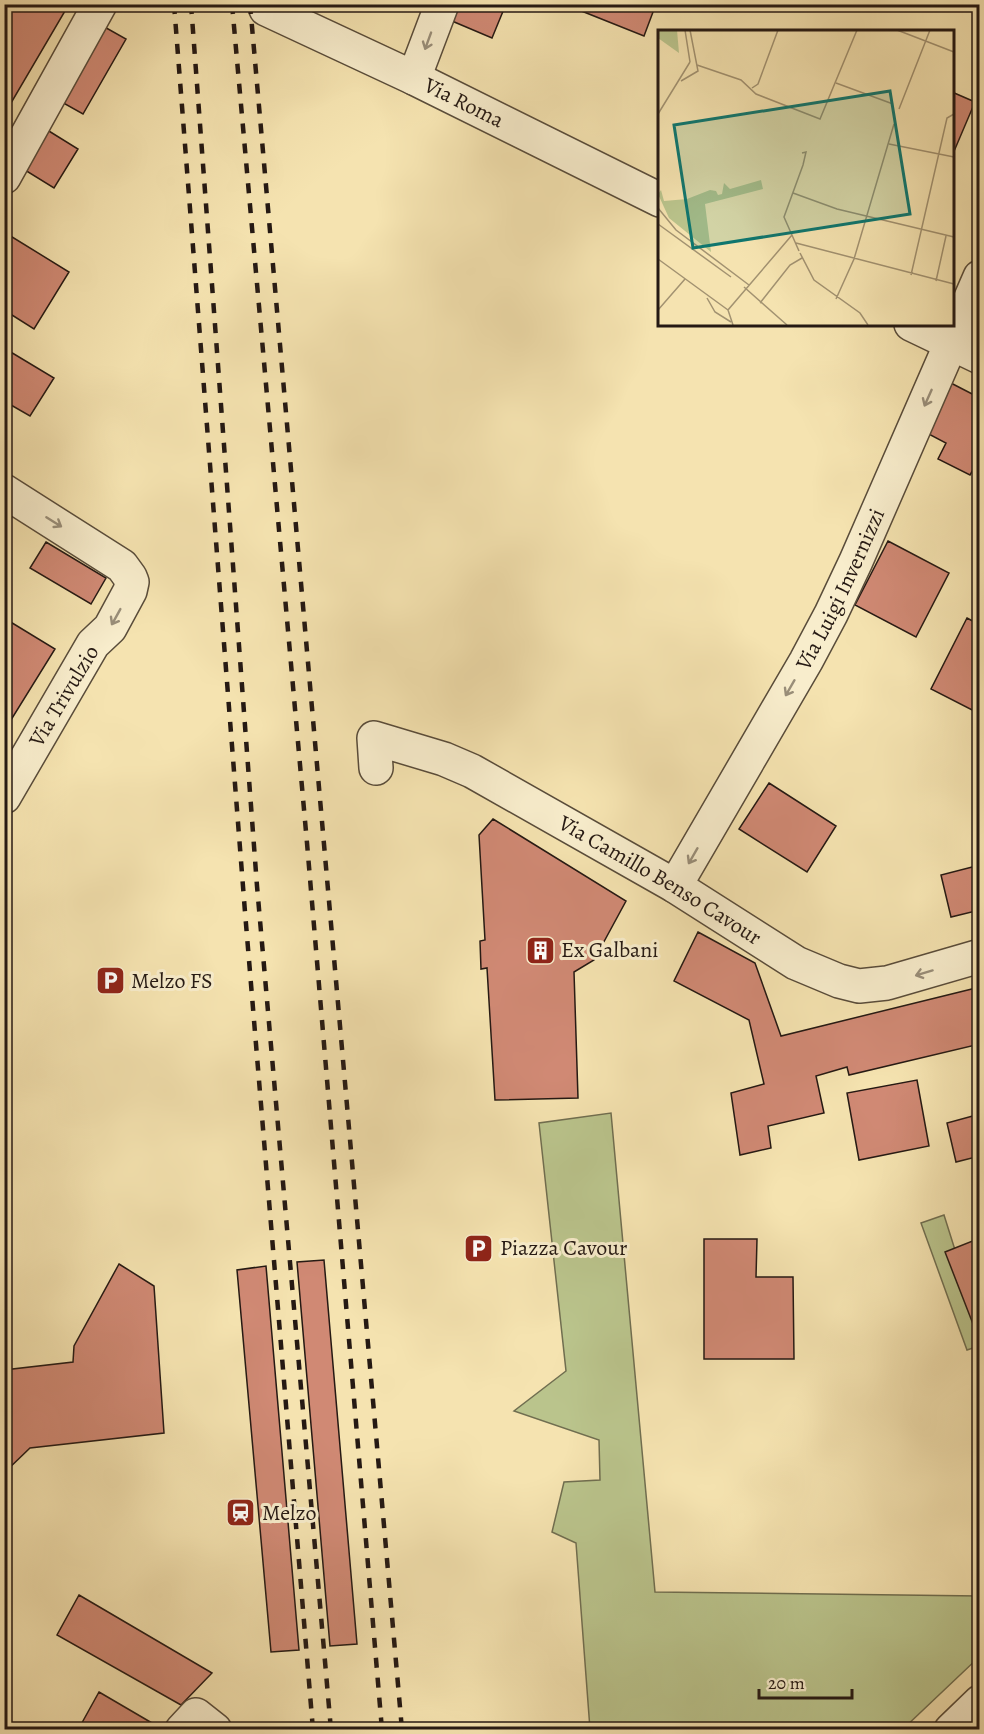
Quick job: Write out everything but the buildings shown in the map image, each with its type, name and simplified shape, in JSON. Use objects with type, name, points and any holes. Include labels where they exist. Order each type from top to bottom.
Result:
[{"type":"street","points":[[4,177],[100,4]]},
{"type":"street","points":[[414,78],[442,4]]},
{"type":"street","name":"Via Roma","points":[[266,9],[414,78],[658,199]]},
{"type":"street","name":"Via Luigi Invernizzi","points":[[675,886],[806,661],[965,351],[980,277]]},
{"type":"street","points":[[915,326],[965,351]]},
{"type":"street","name":"Via Trivulzio","points":[[4,491],[122,566],[132,582],[130,591],[110,628],[93,644],[4,797]]},
{"type":"street","name":"Via Camillo Benso Cavour","points":[[376,768],[374,738],[444,759],[495,782],[675,886],[796,963],[845,984],[866,986],[887,983],[980,956]]},
{"type":"street","points":[[951,1730],[980,1702]]},
{"type":"street","points":[[182,1730],[196,1715],[215,1730]]},
{"type":"green space","points":[[611,1113],[655,1592],[979,1596],[979,1657],[903,1729],[590,1729],[576,1543],[552,1532],[564,1482],[600,1480],[599,1440],[514,1411],[566,1371],[539,1123]]},
{"type":"green space","points":[[944,1215],[979,1326],[979,1346],[967,1350],[921,1223]]},
{"type":"railway","points":[[174,4],[245,912],[313,1730]]},
{"type":"railway","points":[[191,4],[257,886],[331,1730]]},
{"type":"railway","points":[[232,4],[307,843],[382,1730]]},
{"type":"railway","points":[[250,4],[402,1730]]},
{"type":"place","name":"Ex Galbani","points":[[540,950]]},
{"type":"place","name":"Melzo FS","points":[[110,981]]},
{"type":"place","name":"Piazza Cavour","points":[[479,1248]]},
{"type":"place","name":"Melzo","points":[[241,1513]]}]
